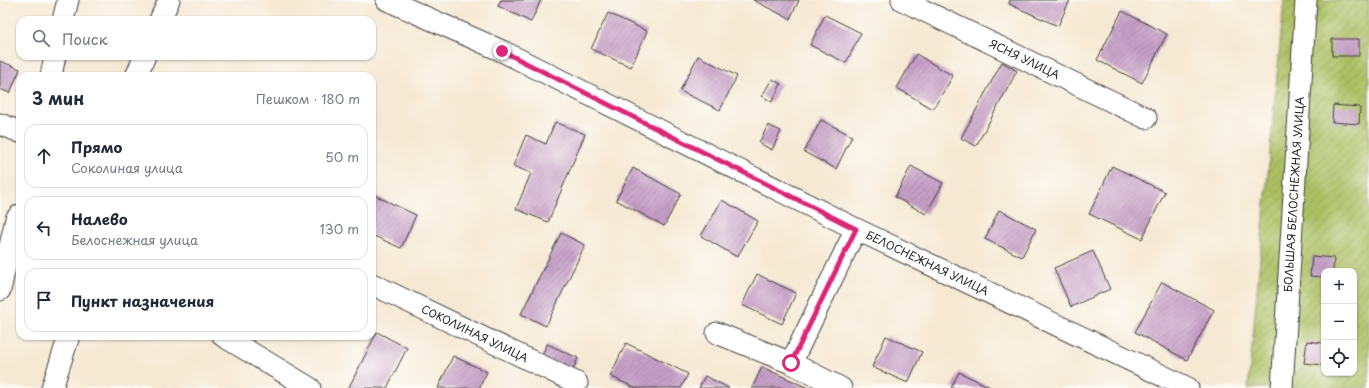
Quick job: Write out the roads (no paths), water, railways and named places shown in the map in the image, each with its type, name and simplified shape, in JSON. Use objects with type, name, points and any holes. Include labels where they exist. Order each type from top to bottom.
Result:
[{"type":"street","points":[[65,16],[68,0]]},
{"type":"street","points":[[162,16],[169,0]]},
{"type":"street","name":"БЕЛОСНЕЖНАЯ УЛИЦА","points":[[387,0],[502,51],[856,229],[1188,388]]},
{"type":"street","name":"ЯСНЯ УЛИЦА","points":[[902,0],[1146,118]]},
{"type":"street","name":"БОЛЬШАЯ БЕЛОСНЕЖНАЯ УЛИЦА","points":[[1282,388],[1306,0]]},
{"type":"street","points":[[51,72],[54,60]]},
{"type":"street","points":[[138,72],[143,60]]},
{"type":"street","points":[[0,124],[16,130]]},
{"type":"street","points":[[0,290],[12,215]]},
{"type":"street","points":[[791,363],[856,229]]},
{"type":"street","name":"СОКОЛИНАЯ УЛИЦА","points":[[376,286],[577,383]]},
{"type":"street","points":[[717,333],[791,363],[841,388]]},
{"type":"street","points":[[52,388],[68,340]]},
{"type":"street","points":[[230,340],[306,387]]}]
